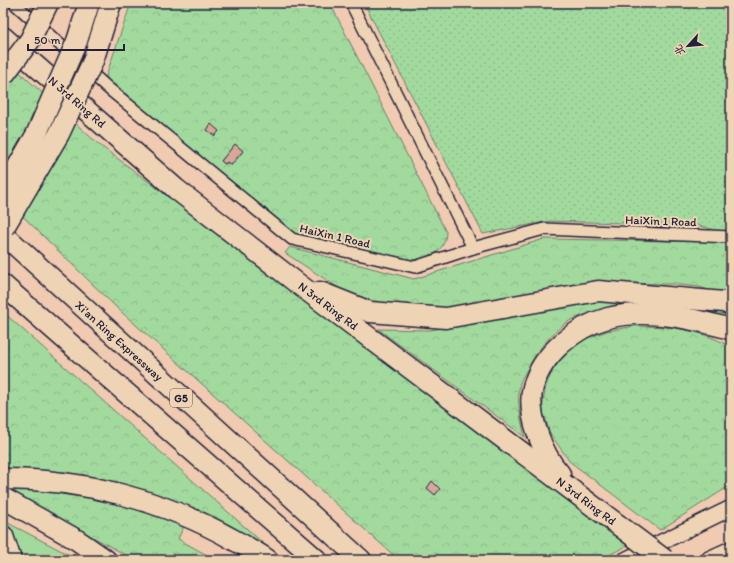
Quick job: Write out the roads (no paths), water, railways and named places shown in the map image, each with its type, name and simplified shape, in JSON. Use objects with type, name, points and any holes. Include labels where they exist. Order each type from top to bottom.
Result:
[{"type":"highway","points":[[3,76],[30,40],[48,3]]},
{"type":"highway","points":[[3,192],[36,135],[77,40],[89,3]]},
{"type":"highway","points":[[3,229],[59,134],[93,60],[112,3]]},
{"type":"highway","name":"N 3rd Ring Rd","points":[[3,37],[176,189],[297,283],[665,560]]},
{"type":"highway","name":"Xi'an Ring Expressway","points":[[3,234],[361,560]]},
{"type":"highway","points":[[297,283],[370,312],[446,318],[598,291],[724,302],[731,305]]},
{"type":"highway","points":[[3,285],[317,560]]},
{"type":"highway","points":[[585,500],[551,464],[540,444],[533,414],[533,388],[541,368],[554,350],[577,331],[607,318],[638,314],[688,318],[731,330]]},
{"type":"highway","points":[[3,480],[30,479],[94,488],[164,508],[210,526],[268,560]]},
{"type":"highway","points":[[3,498],[77,540],[106,560]]},
{"type":"highway","points":[[3,536],[11,560]]},
{"type":"main road","points":[[625,560],[731,508]]},
{"type":"main road","points":[[709,560],[731,550]]},
{"type":"street","name":"HaiXin 1 Road","points":[[14,3],[108,89],[292,239],[415,267],[472,248],[544,229],[731,237]]},
{"type":"street","points":[[351,3],[472,248]]}]
